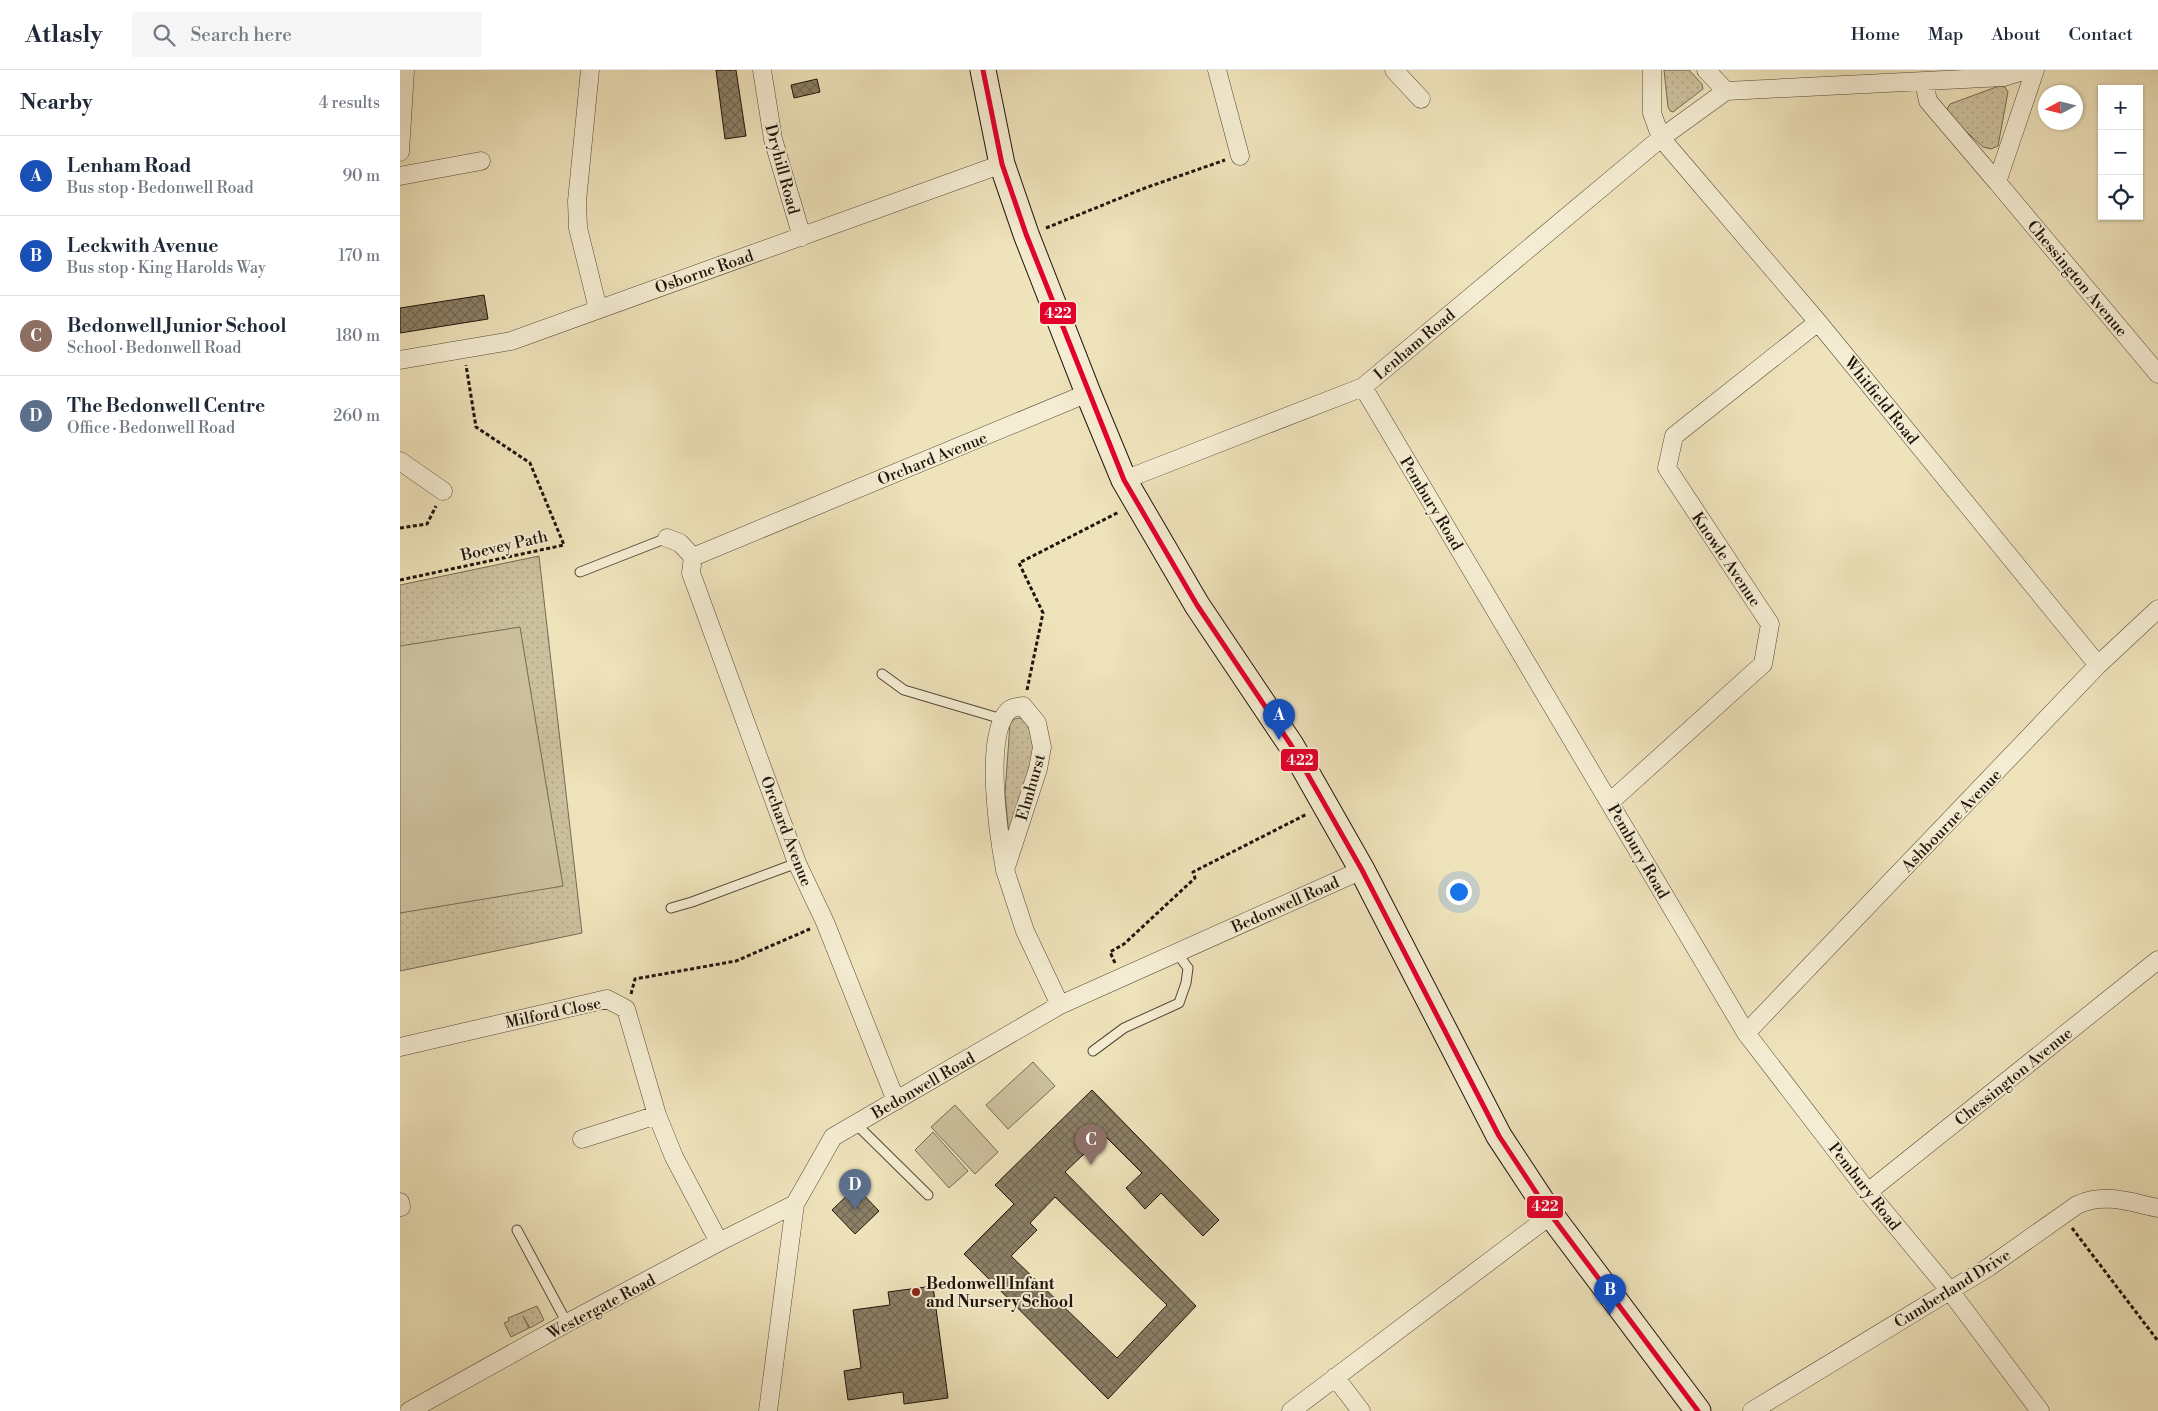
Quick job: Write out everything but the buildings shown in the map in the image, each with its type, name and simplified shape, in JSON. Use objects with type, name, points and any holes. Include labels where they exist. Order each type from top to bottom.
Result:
[{"type":"street","points":[[400,152],[405,70]]},
{"type":"street","points":[[590,70],[577,201],[578,228],[598,309]]},
{"type":"street","name":"Dryhill Road","points":[[762,70],[773,140],[802,237]]},
{"type":"street","points":[[983,70],[1002,164],[1026,234],[1088,394],[1124,480],[1197,605],[1291,745],[1362,870],[1499,1136],[1551,1215],[1698,1411]]},
{"type":"street","points":[[1217,70],[1240,156]]},
{"type":"street","points":[[1394,70],[1421,99]]},
{"type":"street","points":[[1652,70],[1652,113],[1661,138]]},
{"type":"street","points":[[1706,70],[1726,92],[2004,77],[2027,70]]},
{"type":"street","points":[[1997,182],[2035,70]]},
{"type":"street","name":"Chessington Avenue","points":[[1924,82],[1928,101],[2158,374]]},
{"type":"street","name":"Lenham Road","points":[[1124,480],[1363,387],[1661,138],[1726,92]]},
{"type":"street","name":"Whitfield Road","points":[[1661,138],[1818,322],[2098,665]]},
{"type":"street","points":[[400,176],[482,161]]},
{"type":"street","name":"Osborne Road","points":[[400,360],[511,342],[1002,164]]},
{"type":"street","name":"Knowle Avenue","points":[[1610,802],[1763,664],[1770,624],[1667,468],[1674,436],[1818,322]]},
{"type":"street","name":"Pembury Road","points":[[1363,387],[1746,1034],[1868,1192],[1950,1291],[2040,1411]]},
{"type":"street","name":"Orchard Avenue","points":[[896,1101],[825,922],[798,863],[691,573],[693,557],[1088,394]]},
{"type":"street","points":[[400,461],[443,491]]},
{"type":"street","points":[[667,538],[680,543],[693,557]]},
{"type":"street","name":"Ashbourne Avenue","points":[[1746,1034],[2098,665],[2158,609]]},
{"type":"street","points":[[1002,719],[1010,708],[1023,706]]},
{"type":"street","name":"Elmhurst","points":[[1005,870],[1038,769],[1042,747],[1038,723],[1023,706]]},
{"type":"street","name":"Elmhurst","points":[[1002,719],[995,751],[997,824],[1005,870],[1025,931],[1060,1005]]},
{"type":"street","name":"Bedonwell Road","points":[[768,1411],[795,1204],[833,1137],[1060,1005],[1362,870]]},
{"type":"street","name":"Chessington Avenue","points":[[1868,1192],[2158,960]]},
{"type":"street","name":"Milford Close","points":[[400,1046],[607,999],[626,1009],[657,1115],[674,1157],[719,1242]]},
{"type":"street","points":[[582,1139],[657,1115]]},
{"type":"street","name":"Cumberland Drive","points":[[1752,1411],[1989,1267],[2077,1205],[2087,1200],[2106,1197],[2158,1208]]},
{"type":"street","name":"Westergate Road","points":[[409,1411],[719,1242],[795,1204]]},
{"type":"street","points":[[1291,1411],[1551,1215]]},
{"type":"street","points":[[1335,1377],[1361,1411]]},
{"type":"lane","points":[[580,572],[667,538]]},
{"type":"lane","points":[[882,674],[893,684],[904,690],[1002,719]]},
{"type":"lane","points":[[671,908],[798,863]]},
{"type":"lane","points":[[1093,1051],[1124,1028],[1179,1003],[1186,983],[1188,968],[1177,953]]},
{"type":"lane","points":[[856,1124],[928,1195]]},
{"type":"lane","points":[[517,1230],[567,1324]]},
{"type":"path","points":[[1026,234],[1146,188],[1240,156]]},
{"type":"path","name":"Boevey Path","points":[[400,580],[564,544],[530,462],[476,427],[464,350]]},
{"type":"path","points":[[400,528],[427,524],[443,491]]},
{"type":"path","points":[[1023,706],[1043,613],[1019,563],[1137,503]]},
{"type":"path","points":[[1123,977],[1110,952],[1124,944],[1195,878],[1193,872],[1325,805]]},
{"type":"path","points":[[626,1009],[635,978],[736,961],[825,922]]},
{"type":"path","points":[[2073,1229],[2158,1341]]},
{"type":"shaded area","points":[[1664,70],[1689,70],[1702,84],[1703,89],[1673,112],[1670,111]]},
{"type":"shaded area","points":[[1999,86],[2005,87],[2008,92],[1998,146],[1991,149],[1983,147],[1948,115],[1947,109],[1950,104]]},
{"type":"shaded area","points":[[539,556],[582,933],[400,971],[400,585]]},
{"type":"shaded area","points":[[520,627],[563,886],[400,913],[400,646]]},
{"type":"shaded area","points":[[1014,719],[1025,719],[1029,724],[1035,753],[1009,837],[1005,793],[1010,724]]},
{"type":"shaded area","points":[[1033,1062],[1055,1086],[1008,1129],[986,1105]]},
{"type":"shaded area","points":[[955,1105],[998,1152],[975,1174],[931,1127]]},
{"type":"shaded area","points":[[933,1132],[968,1171],[949,1188],[915,1150]]},
{"type":"shaded area","points":[[537,1306],[544,1320],[530,1328],[523,1316],[529,1328],[511,1337],[504,1323],[509,1321],[508,1318]]},
{"type":"transit line","name":"422","points":[[983,70],[1002,164],[1026,234],[1124,480],[1197,605],[1291,745],[1362,870],[1499,1136],[1551,1215],[1698,1411]]},
{"type":"place","name":"Lenham Road","points":[[1279,740]]},
{"type":"place","name":"Bedonwell Junior School","points":[[1091,1165]]},
{"type":"place","name":"The Bedonwell Centre","points":[[855,1210]]},
{"type":"place","name":"Bedonwell Infant and Nursery School","points":[[916,1292]]},
{"type":"place","name":"Leckwith Avenue","points":[[1610,1315]]}]
